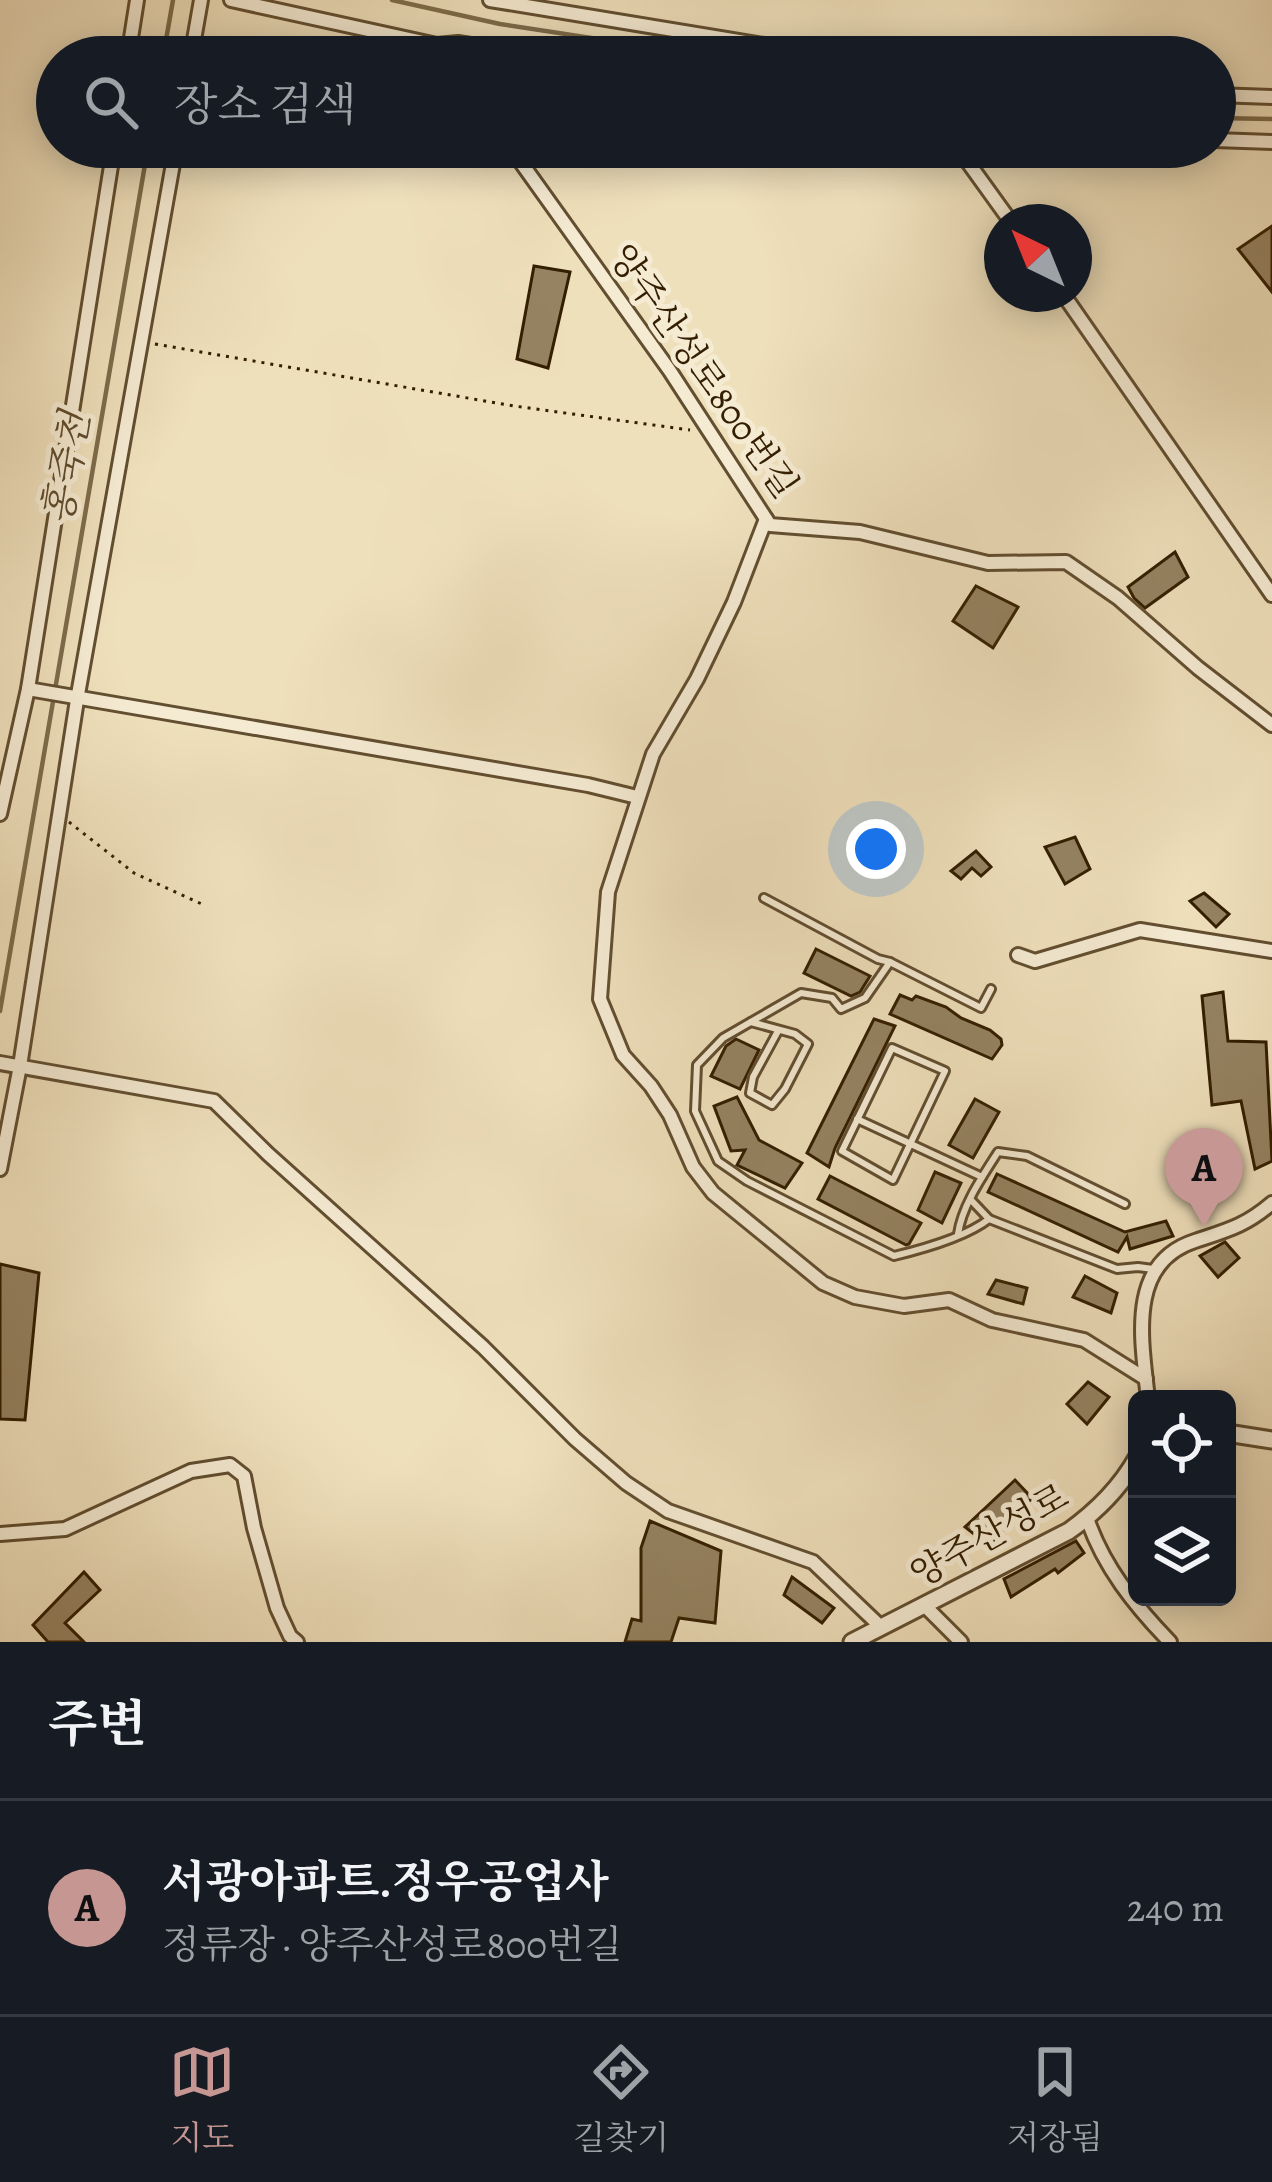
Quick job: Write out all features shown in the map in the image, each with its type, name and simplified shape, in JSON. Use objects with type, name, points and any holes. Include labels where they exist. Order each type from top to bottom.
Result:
[{"type":"street","points":[[131,36],[137,0]]},
{"type":"street","points":[[195,36],[202,0]]},
{"type":"street","points":[[231,0],[379,36]]},
{"type":"street","points":[[490,0],[709,36]]},
{"type":"street","points":[[1236,96],[1272,97]]},
{"type":"street","points":[[1236,141],[1272,142]]},
{"type":"street","points":[[0,814],[28,689],[111,168]]},
{"type":"street","points":[[0,1169],[77,700],[172,168]]},
{"type":"street","name":"양주산성로800번길","points":[[526,168],[770,525],[860,532],[988,563],[1066,562],[1118,598],[1272,725]]},
{"type":"street","points":[[972,168],[998,204]]},
{"type":"street","points":[[1075,312],[1272,595]]},
{"type":"street","points":[[766,519],[697,679],[652,754],[608,892],[600,998],[623,1055],[670,1115],[693,1167],[712,1193],[823,1283],[855,1297],[904,1306],[949,1300],[992,1320],[1084,1340],[1146,1379]]},
{"type":"street","points":[[28,689],[637,797]]},
{"type":"street","points":[[1018,955],[1035,961],[1140,930],[1272,951]]},
{"type":"street","points":[[0,1063],[214,1101],[626,1483],[668,1511],[813,1562],[873,1634]]},
{"type":"street","points":[[1147,1390],[1144,1308],[1153,1269],[1179,1247],[1235,1229],[1272,1203]]},
{"type":"street","points":[[1236,1434],[1272,1440]]},
{"type":"street","points":[[0,1534],[65,1529],[191,1471],[230,1465],[244,1476],[277,1608],[290,1636],[298,1642]]},
{"type":"street","name":"양주산성로","points":[[852,1642],[1069,1531],[1128,1476]]},
{"type":"street","points":[[1087,1518],[1096,1546],[1140,1611],[1170,1642]]},
{"type":"street","points":[[925,1606],[961,1642]]},
{"type":"lane","points":[[764,898],[980,1008],[991,989]]},
{"type":"lane","points":[[890,962],[865,998],[841,1009],[832,998],[801,992],[723,1038],[697,1065],[695,1111],[718,1161],[747,1181],[894,1256],[975,1230],[989,1219]]},
{"type":"lane","points":[[752,1022],[795,1034],[808,1044],[772,1105],[750,1093],[778,1031]]},
{"type":"lane","points":[[892,1048],[945,1071],[909,1145],[893,1180],[842,1151],[892,1048]]},
{"type":"lane","points":[[857,1119],[982,1177]]},
{"type":"lane","points":[[958,1234],[961,1215],[998,1152],[1027,1156],[1124,1204]]},
{"type":"lane","points":[[971,1201],[989,1219],[1117,1269],[1153,1269]]},
{"type":"path","points":[[141,342],[514,406],[711,433]]},
{"type":"path","points":[[59,813],[134,874],[204,905]]},
{"type":"building","points":[[1272,226],[1272,292],[1238,249]]},
{"type":"building","points":[[534,266],[570,272],[548,368],[517,359]]},
{"type":"building","points":[[1175,552],[1188,577],[1145,608],[1128,587]]},
{"type":"building","points":[[976,586],[1018,607],[993,648],[953,621]]},
{"type":"building","points":[[1075,837],[1090,869],[1065,884],[1045,847]]},
{"type":"building","points":[[976,851],[991,867],[981,876],[972,868],[961,879],[951,871]]},
{"type":"building","points":[[1204,893],[1229,914],[1216,927],[1190,901]]},
{"type":"building","points":[[816,949],[870,976],[860,992],[851,996],[804,973]]},
{"type":"building","points":[[1223,992],[1228,1041],[1266,1042],[1272,1161],[1255,1169],[1241,1101],[1212,1105],[1202,996]]},
{"type":"building","points":[[900,995],[946,1007],[990,1030],[1002,1045],[992,1059],[890,1014]]},
{"type":"building","points":[[874,1019],[895,1026],[829,1167],[807,1153]]},
{"type":"building","points":[[736,1039],[759,1050],[740,1089],[711,1076],[726,1046]]},
{"type":"building","points":[[737,1097],[759,1140],[802,1163],[785,1188],[737,1165],[745,1150],[731,1151],[714,1106]]},
{"type":"building","points":[[975,1099],[999,1112],[973,1158],[949,1145]]},
{"type":"building","points":[[935,1172],[961,1183],[942,1223],[918,1210]]},
{"type":"building","points":[[997,1174],[1125,1232],[1166,1221],[1173,1236],[1130,1249],[1127,1237],[1118,1252],[988,1192]]},
{"type":"building","points":[[830,1176],[921,1223],[909,1244],[818,1199]]},
{"type":"building","points":[[1225,1242],[1239,1258],[1218,1277],[1200,1256]]},
{"type":"building","points":[[0,1264],[39,1273],[25,1420],[0,1419]]},
{"type":"building","points":[[1085,1276],[1117,1293],[1111,1313],[1073,1297]]},
{"type":"building","points":[[996,1280],[1027,1288],[1023,1304],[988,1294]]},
{"type":"building","points":[[1088,1382],[1109,1397],[1087,1424],[1067,1404]]},
{"type":"building","points":[[1015,1480],[1032,1498],[989,1546],[965,1527]]},
{"type":"building","points":[[650,1521],[721,1551],[715,1623],[679,1618],[671,1642],[625,1642],[632,1619],[641,1621],[641,1548]]},
{"type":"building","points":[[1076,1541],[1084,1553],[1058,1573],[1055,1569],[1011,1597],[1004,1579]]},
{"type":"building","points":[[84,1572],[100,1590],[65,1623],[84,1642],[48,1642],[33,1625]]},
{"type":"building","points":[[792,1577],[834,1608],[822,1623],[784,1595]]},
{"type":"waterway","name":"홍죽천","points":[[167,36],[173,0]]},
{"type":"waterway","points":[[392,0],[579,36]]},
{"type":"waterway","points":[[1236,118],[1272,119]]},
{"type":"waterway","name":"홍죽천","points":[[0,1011],[144,168]]},
{"type":"place","name":"서광아파트.정우공업사","points":[[1204,1227]]}]
